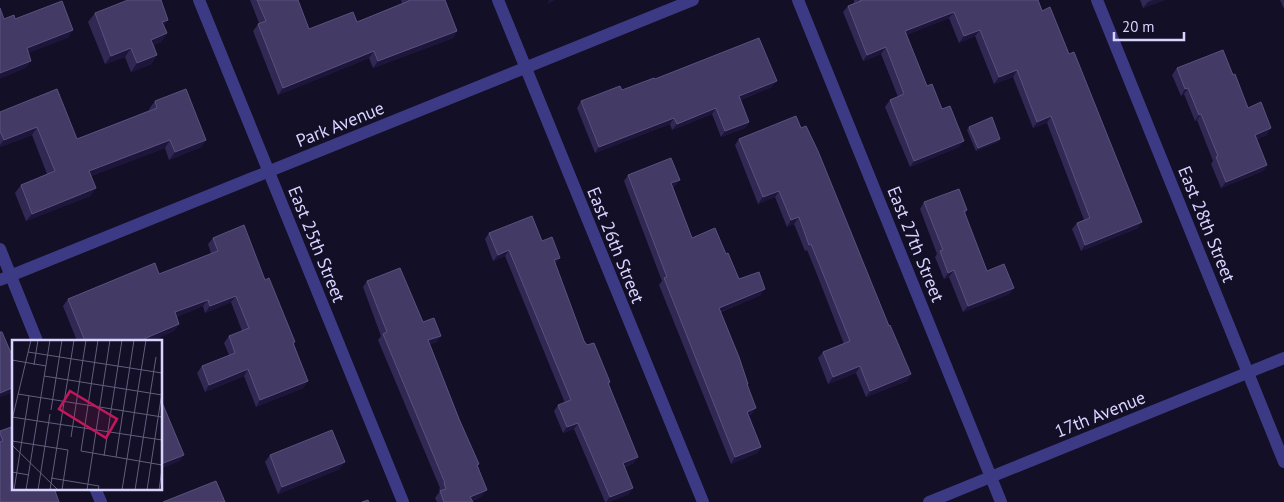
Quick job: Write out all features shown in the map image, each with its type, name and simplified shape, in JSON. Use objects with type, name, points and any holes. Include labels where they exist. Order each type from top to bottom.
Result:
[{"type":"street","name":"East 25th Street","points":[[199,0],[403,502]]},
{"type":"street","name":"East 26th Street","points":[[498,0],[702,502]]},
{"type":"street","name":"Park Avenue","points":[[5,278],[693,0]]},
{"type":"street","name":"East 27th Street","points":[[798,0],[1001,502]]},
{"type":"street","name":"East 28th Street","points":[[1098,0],[1284,462]]},
{"type":"street","points":[[0,249],[5,278],[36,340]]},
{"type":"street","name":"17th Avenue","points":[[929,502],[1284,358]]},
{"type":"street","points":[[96,490],[101,502]]},
{"type":"building","points":[[128,0],[161,0],[168,20],[162,22],[167,33],[151,40],[157,55],[137,63],[131,48],[111,56],[95,13]]},
{"type":"building","points":[[257,0],[298,0],[309,29],[353,12],[357,22],[409,0],[445,0],[457,31],[378,61],[374,51],[283,88],[258,24],[266,21]]},
{"type":"building","points":[[860,0],[1038,0],[1042,11],[1050,7],[1069,54],[1074,52],[1142,222],[1085,245],[1077,223],[1090,218],[1051,116],[1037,122],[1017,70],[999,77],[980,30],[964,36],[954,12],[905,31],[927,86],[932,84],[942,109],[950,106],[964,141],[914,161],[890,100],[904,94],[886,47],[867,55],[848,6]]},
{"type":"building","points":[[62,1],[73,30],[27,48],[31,61],[0,73],[0,8],[4,19],[14,15],[15,19]]},
{"type":"building","points":[[759,38],[777,81],[739,96],[749,122],[725,131],[716,108],[677,124],[674,118],[599,147],[581,101],[620,86],[622,90],[655,79]]},
{"type":"building","points":[[1223,50],[1233,75],[1235,74],[1248,108],[1261,102],[1271,128],[1255,135],[1267,165],[1226,182],[1201,114],[1199,115],[1188,88],[1185,89],[1177,68]]},
{"type":"building","points":[[57,89],[77,139],[157,108],[155,101],[186,89],[206,140],[175,152],[170,140],[89,171],[96,188],[32,214],[21,185],[55,171],[37,127],[4,140],[0,131],[0,112]]},
{"type":"building","points":[[796,116],[801,128],[806,126],[818,151],[889,326],[911,374],[870,391],[860,366],[833,377],[823,352],[850,341],[799,217],[791,220],[779,191],[763,197],[739,139]]},
{"type":"building","points":[[992,117],[1000,139],[978,148],[969,127]]},
{"type":"building","points":[[671,158],[680,180],[671,183],[692,238],[715,228],[739,279],[759,272],[765,289],[719,308],[739,357],[756,408],[747,412],[761,447],[735,457],[664,278],[667,277],[628,175]]},
{"type":"building","points":[[959,189],[967,210],[964,211],[987,271],[1004,264],[1014,288],[968,306],[954,270],[948,273],[940,251],[943,250],[924,202]]},
{"type":"building","points":[[532,216],[542,241],[552,237],[560,258],[554,260],[584,341],[587,345],[594,343],[638,457],[623,463],[633,488],[610,497],[578,423],[567,427],[558,405],[571,400],[509,250],[498,255],[489,233]]},
{"type":"building","points":[[244,225],[265,280],[269,278],[295,342],[293,343],[308,381],[260,400],[248,369],[209,385],[202,366],[235,353],[229,336],[249,328],[236,296],[210,306],[208,300],[175,312],[179,324],[141,340],[85,340],[68,299],[155,263],[159,274],[218,251],[213,238]]},
{"type":"building","points":[[400,268],[423,322],[434,318],[441,336],[428,340],[479,464],[477,465],[487,490],[470,497],[473,502],[444,502],[440,491],[446,489],[445,483],[383,334],[387,332],[367,281]]},
{"type":"building","points":[[0,332],[2,332],[12,355],[12,388],[0,393]]},
{"type":"building","points":[[162,402],[184,455],[162,464]]},
{"type":"building","points":[[12,427],[12,490],[55,490],[59,502],[0,502],[0,442],[3,441],[0,431]]},
{"type":"building","points":[[332,430],[345,462],[282,487],[270,455]]},
{"type":"building","points":[[216,481],[225,502],[163,502]]}]
